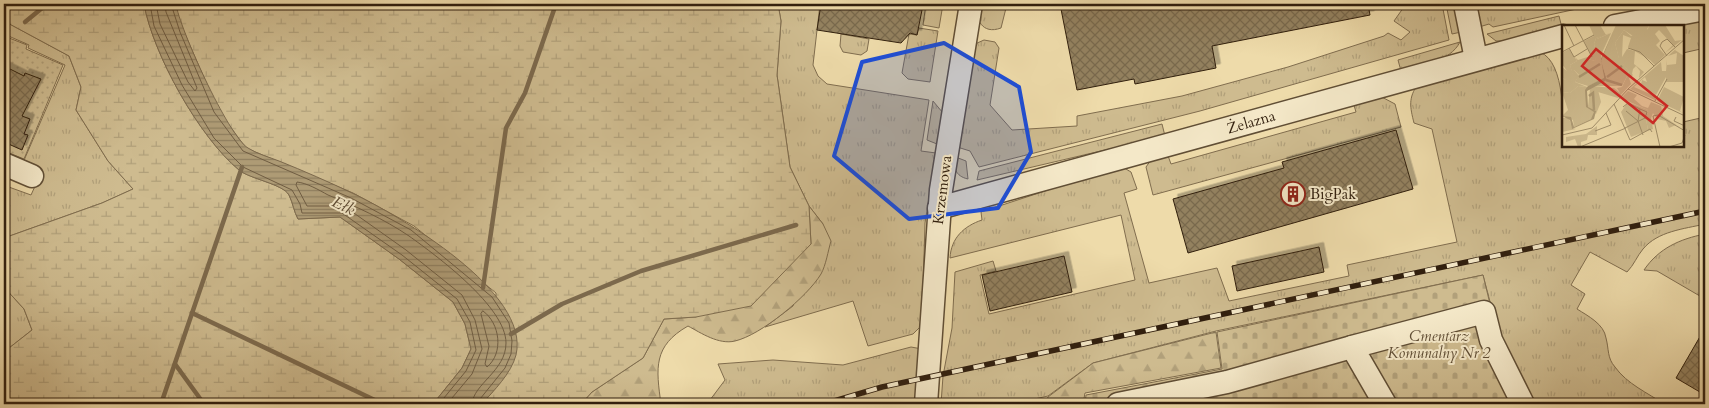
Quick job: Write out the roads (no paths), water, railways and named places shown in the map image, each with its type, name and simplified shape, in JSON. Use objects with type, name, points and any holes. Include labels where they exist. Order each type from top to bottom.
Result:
[{"type":"street","name":"Krzemowa","points":[[926,404],[939,208],[971,4]]},
{"type":"street","points":[[1465,4],[1476,59]]},
{"type":"street","points":[[1620,25],[1705,9]]},
{"type":"street","name":"Żelazna","points":[[939,208],[1562,36]]},
{"type":"street","points":[[4,164],[32,176]]},
{"type":"street","points":[[1118,404],[1227,382],[1484,312],[1492,340],[1523,404]]},
{"type":"street","points":[[1352,347],[1385,404]]},
{"type":"water","name":"Ełk","points":[[144,4],[176,4],[195,57],[217,103],[239,139],[248,148],[352,193],[400,219],[458,259],[483,282],[503,306],[515,331],[516,355],[506,375],[482,404],[433,404],[462,368],[471,349],[465,324],[453,302],[399,259],[340,217],[298,219],[286,191],[239,170],[209,137],[180,93],[167,70],[157,46]]},
{"type":"waterway","points":[[25,22],[47,4]]},
{"type":"waterway","points":[[483,288],[506,128],[525,93],[556,4]]},
{"type":"waterway","points":[[161,404],[242,167]]},
{"type":"waterway","points":[[511,334],[562,304],[641,271],[796,225]]},
{"type":"waterway","points":[[192,313],[383,404]]},
{"type":"waterway","points":[[175,364],[204,404]]},
{"type":"railway","points":[[824,404],[882,387],[1705,211]]},
{"type":"place","name":"BigPak","points":[[1293,194]]},
{"type":"park label","name":"Cmentarz Komunalny Nr 2","points":[[1439,344]]}]
